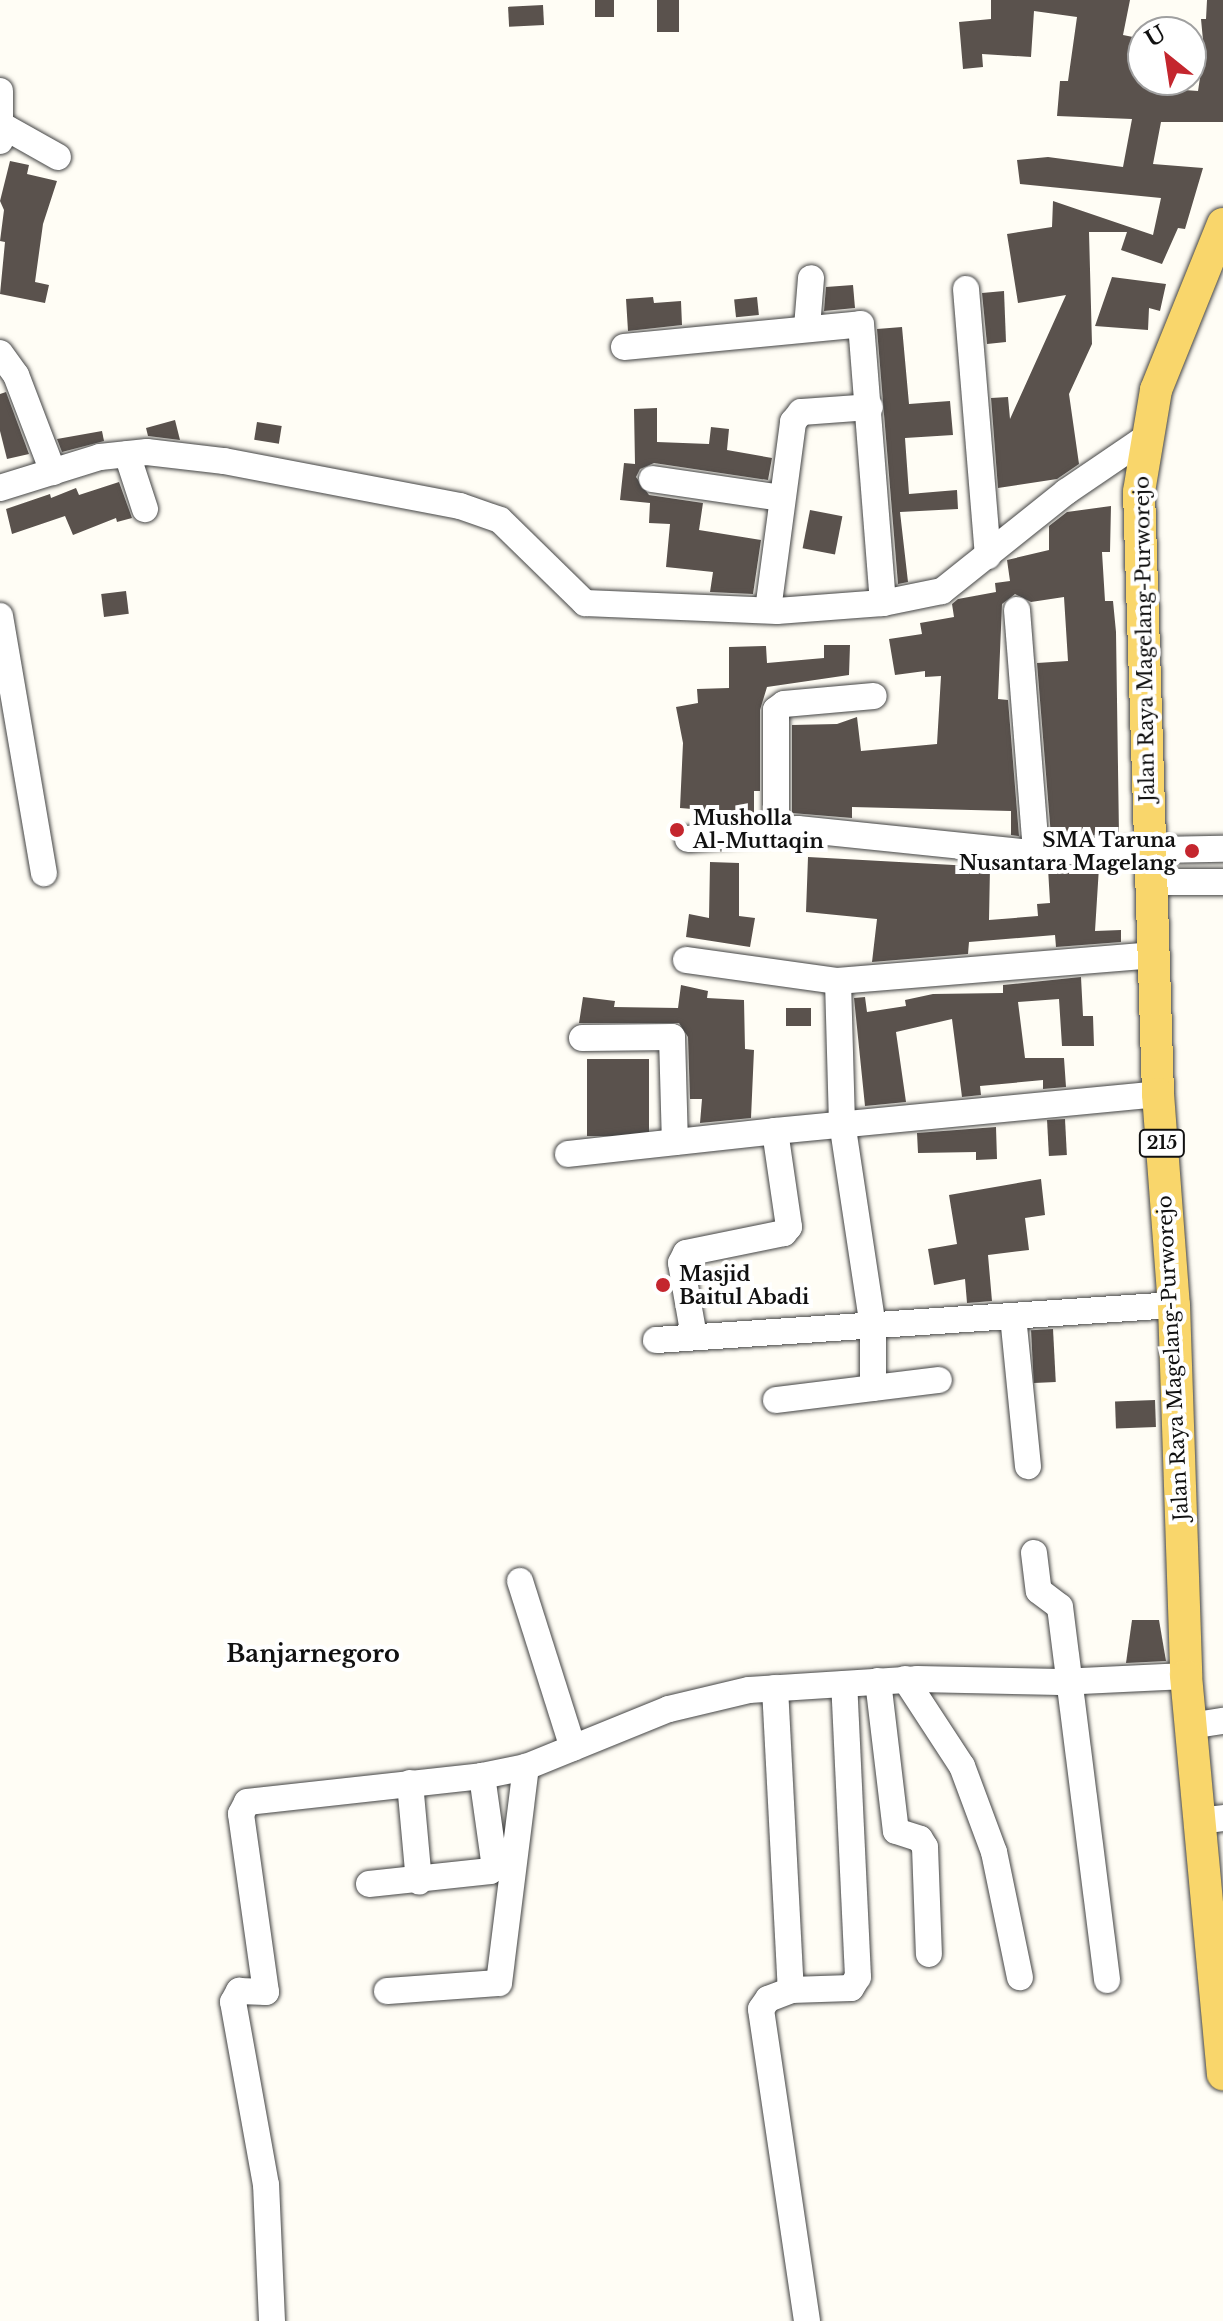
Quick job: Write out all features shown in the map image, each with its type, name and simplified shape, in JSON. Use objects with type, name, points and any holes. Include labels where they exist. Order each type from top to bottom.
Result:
[{"type":"main road","name":"Jalan Raya Magelang-Purworejo","points":[[1223,224],[1156,390],[1144,439],[1139,492],[1158,1094],[1174,1305],[1186,1676],[1190,1726],[1211,1820],[1223,2074]]},
{"type":"street","points":[[0,91],[2,133],[58,157]]},
{"type":"street","points":[[807,327],[811,278]]},
{"type":"street","points":[[966,289],[988,556]]},
{"type":"street","points":[[624,347],[861,324],[870,407],[883,603]]},
{"type":"street","points":[[0,353],[15,372],[53,472]]},
{"type":"street","points":[[768,610],[796,417],[870,407]]},
{"type":"street","points":[[0,488],[127,454],[224,461],[460,506],[509,525],[538,560],[585,603],[768,610],[883,603],[942,591],[1066,492],[1144,439]]},
{"type":"street","points":[[127,454],[145,509]]},
{"type":"street","points":[[652,479],[782,498]]},
{"type":"street","points":[[1017,610],[1036,852]]},
{"type":"street","points":[[0,616],[44,873]]},
{"type":"street","points":[[776,831],[776,710],[784,704],[874,696]]},
{"type":"street","points":[[688,839],[776,831],[918,837],[1152,867],[1223,882]]},
{"type":"street","points":[[1152,867],[1222,855]]},
{"type":"street","points":[[686,960],[838,981],[1154,955]]},
{"type":"street","points":[[838,981],[842,1122],[873,1326],[873,1388]]},
{"type":"street","points":[[582,1038],[672,1037],[675,1142]]},
{"type":"street","points":[[568,1154],[842,1122],[1158,1094]]},
{"type":"street","points":[[694,1337],[681,1263],[686,1253],[784,1233],[789,1227],[775,1131]]},
{"type":"street","points":[[656,1340],[1174,1305]]},
{"type":"street","points":[[1013,1316],[1028,1466]]},
{"type":"street","points":[[776,1400],[939,1380]]},
{"type":"street","points":[[1034,1553],[1039,1591],[1060,1607],[1072,1682],[1090,1870],[1107,1980]]},
{"type":"street","points":[[520,1581],[573,1748]]},
{"type":"street","points":[[272,2321],[266,2185],[233,2002],[239,1991],[266,1992],[241,1814],[252,1800],[482,1776],[526,1767],[669,1709],[775,1688],[905,1679],[1072,1682],[1186,1676]]},
{"type":"street","points":[[905,1679],[962,1766],[994,1852],[1020,1977]]},
{"type":"street","points":[[878,1681],[896,1831],[920,1839],[925,1847],[929,1954]]},
{"type":"street","points":[[807,2321],[761,2009],[768,1999],[791,1990],[851,1988],[858,1977],[844,1684]]},
{"type":"street","points":[[775,1688],[791,1990]]},
{"type":"street","points":[[1190,1726],[1223,1721]]},
{"type":"street","points":[[387,1991],[499,1983],[526,1767]]},
{"type":"street","points":[[369,1884],[419,1882],[490,1871],[494,1861],[482,1776]]},
{"type":"street","points":[[410,1783],[419,1882]]},
{"type":"building","points":[[595,0],[614,0],[614,17],[595,17]]},
{"type":"building","points":[[657,0],[679,0],[679,32],[657,32]]},
{"type":"building","points":[[991,0],[1130,0],[1123,35],[1127,36],[1127,96],[1207,96],[1207,0],[1223,0],[1223,122],[1161,122],[1153,164],[1203,168],[1185,229],[1178,228],[1162,264],[1121,250],[1127,232],[1089,232],[1092,344],[1069,394],[1079,464],[1057,479],[998,488],[991,398],[1008,397],[1010,419],[1066,295],[1018,303],[1007,234],[1052,227],[1053,201],[1153,235],[1161,198],[1020,184],[1017,160],[1048,157],[1123,167],[1132,119],[1057,116],[1060,81],[1068,81],[1077,17],[1034,11],[1031,57],[982,54],[983,67],[963,69],[959,22],[991,19]]},
{"type":"building","points":[[543,5],[544,25],[509,27],[508,7]]},
{"type":"building","points":[[10,161],[29,165],[27,174],[57,181],[43,224],[35,282],[49,285],[45,303],[0,294],[5,242],[0,241],[4,210],[0,201]]},
{"type":"building","points":[[1112,277],[1166,284],[1160,311],[1149,308],[1148,330],[1095,326]]},
{"type":"building","points":[[853,285],[855,308],[824,311],[826,287]]},
{"type":"building","points":[[1004,291],[1006,342],[987,344],[982,293]]},
{"type":"building","points":[[653,297],[654,303],[681,301],[682,325],[628,331],[626,299]]},
{"type":"building","points":[[757,297],[759,315],[736,317],[734,299]]},
{"type":"building","points":[[902,327],[909,404],[950,401],[953,435],[905,438],[909,494],[957,490],[958,509],[900,512],[908,582],[898,584],[877,329]]},
{"type":"building","points":[[6,392],[29,454],[7,459],[0,431],[0,394]]},
{"type":"building","points":[[657,408],[657,442],[709,444],[711,427],[729,429],[727,450],[772,458],[768,480],[654,463],[640,469],[636,477],[649,495],[703,503],[699,530],[761,540],[753,594],[710,592],[713,572],[666,567],[670,524],[649,523],[650,503],[620,500],[624,463],[635,464],[634,409]]},
{"type":"building","points":[[175,420],[180,440],[148,436],[146,428]]},
{"type":"building","points":[[257,422],[282,426],[279,444],[254,440]]},
{"type":"building","points":[[102,431],[104,441],[62,452],[57,439]]},
{"type":"building","points":[[119,482],[132,518],[117,522],[116,518],[73,535],[65,516],[12,534],[6,509],[50,494],[51,498],[76,488],[79,495]]},
{"type":"building","points":[[1111,506],[1110,552],[1102,552],[1105,601],[1113,601],[1116,632],[1119,835],[1051,836],[1037,663],[1068,661],[1064,597],[1031,602],[1015,594],[1002,604],[998,699],[1008,700],[1019,836],[1011,835],[1011,811],[852,807],[852,818],[792,813],[792,725],[837,724],[857,717],[861,751],[937,744],[941,676],[925,677],[925,671],[895,675],[889,639],[922,634],[920,623],[954,617],[952,604],[958,599],[996,592],[995,583],[1010,581],[1007,560],[1049,550],[1049,526],[1067,512]]},
{"type":"building","points":[[810,510],[842,516],[835,555],[803,548]]},
{"type":"building","points":[[126,591],[129,614],[104,617],[101,594]]},
{"type":"building","points":[[824,645],[850,645],[849,675],[767,687],[760,710],[760,791],[754,791],[754,817],[703,822],[704,810],[680,808],[683,743],[676,707],[698,703],[697,689],[729,688],[729,647],[766,646],[767,663],[824,658]]},
{"type":"building","points":[[808,857],[990,867],[989,920],[1038,916],[1037,904],[1050,903],[1048,868],[1099,867],[1095,931],[1121,930],[1121,942],[1056,947],[1055,935],[969,942],[968,954],[872,962],[877,919],[806,912]]},
{"type":"building","points":[[710,862],[739,863],[739,916],[755,918],[750,947],[686,937],[689,914],[709,918]]},
{"type":"building","points":[[1081,977],[1083,1016],[1093,1016],[1094,1046],[1062,1046],[1059,999],[1018,1002],[1025,1058],[1064,1058],[1066,1087],[1043,1089],[1043,1080],[980,1086],[981,1095],[962,1097],[952,1019],[896,1032],[906,1102],[865,1106],[854,998],[865,997],[867,1012],[906,1006],[905,1000],[933,994],[1003,993],[1003,985]]},
{"type":"building","points":[[681,985],[708,991],[707,998],[744,1000],[745,1049],[754,1050],[751,1118],[700,1123],[702,1099],[690,1099],[688,1037],[679,1023],[579,1023],[583,997],[615,1001],[614,1007],[678,1008]]},
{"type":"building","points":[[786,1008],[811,1008],[811,1026],[786,1026]]},
{"type":"building","points":[[587,1059],[649,1059],[649,1136],[587,1136]]},
{"type":"building","points":[[1065,1119],[1067,1155],[1049,1156],[1047,1120]]},
{"type":"building","points":[[996,1127],[997,1159],[976,1160],[976,1152],[918,1153],[917,1133]]},
{"type":"building","points":[[1041,1179],[1045,1215],[1025,1218],[1029,1250],[988,1255],[992,1301],[967,1303],[965,1279],[934,1285],[928,1249],[957,1244],[949,1195]]},
{"type":"building","points":[[1053,1329],[1056,1382],[1034,1383],[1031,1330]]},
{"type":"building","points":[[1155,1400],[1156,1427],[1116,1428],[1115,1401]]},
{"type":"building","points":[[1132,1620],[1159,1620],[1166,1661],[1126,1663]]},
{"type":"place","name":"Musholla Al-Muttaqin","points":[[677,830]]},
{"type":"place","name":"SMA Taruna Nusantara Magelang","points":[[1192,851]]},
{"type":"place","name":"Masjid Baitul Abadi","points":[[663,1285]]},
{"type":"district","name":"Banjarnegoro","points":[[313,1654]]}]
